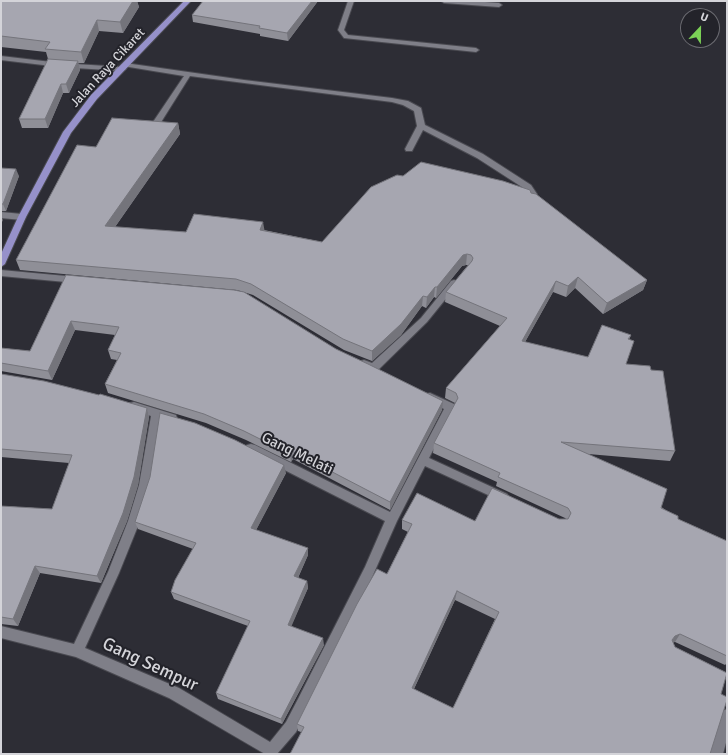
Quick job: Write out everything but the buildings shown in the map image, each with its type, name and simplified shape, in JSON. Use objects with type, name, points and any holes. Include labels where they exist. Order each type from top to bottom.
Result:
[{"type":"main road","name":"Jalan Raya Cikaret","points":[[1,264],[22,217],[68,132],[94,97],[188,1]]},
{"type":"street","points":[[351,1],[341,30],[346,37],[476,50]]},
{"type":"street","points":[[444,1],[499,5]]},
{"type":"street","points":[[1,58],[60,65],[124,66],[189,73],[399,101],[418,110],[421,126],[409,149]]},
{"type":"street","points":[[155,125],[189,73]]},
{"type":"street","points":[[421,126],[480,156],[528,187],[533,194],[533,201]]},
{"type":"street","points":[[1,215],[22,217]]},
{"type":"street","points":[[1,273],[88,281]]},
{"type":"street","points":[[353,360],[377,370],[424,320],[461,275]]},
{"type":"street","points":[[271,752],[291,727],[303,704],[369,571],[392,519],[450,406],[423,394]]},
{"type":"street","points":[[127,404],[179,420]]},
{"type":"street","points":[[77,651],[113,573],[134,522],[145,485],[158,413]]},
{"type":"street","name":"Gang Melati","points":[[241,444],[392,519]]},
{"type":"street","points":[[423,460],[517,503]]},
{"type":"street","name":"Gang Sempur","points":[[1,632],[77,651],[174,693],[271,752]]},
{"type":"street","points":[[716,754],[727,716]]}]
